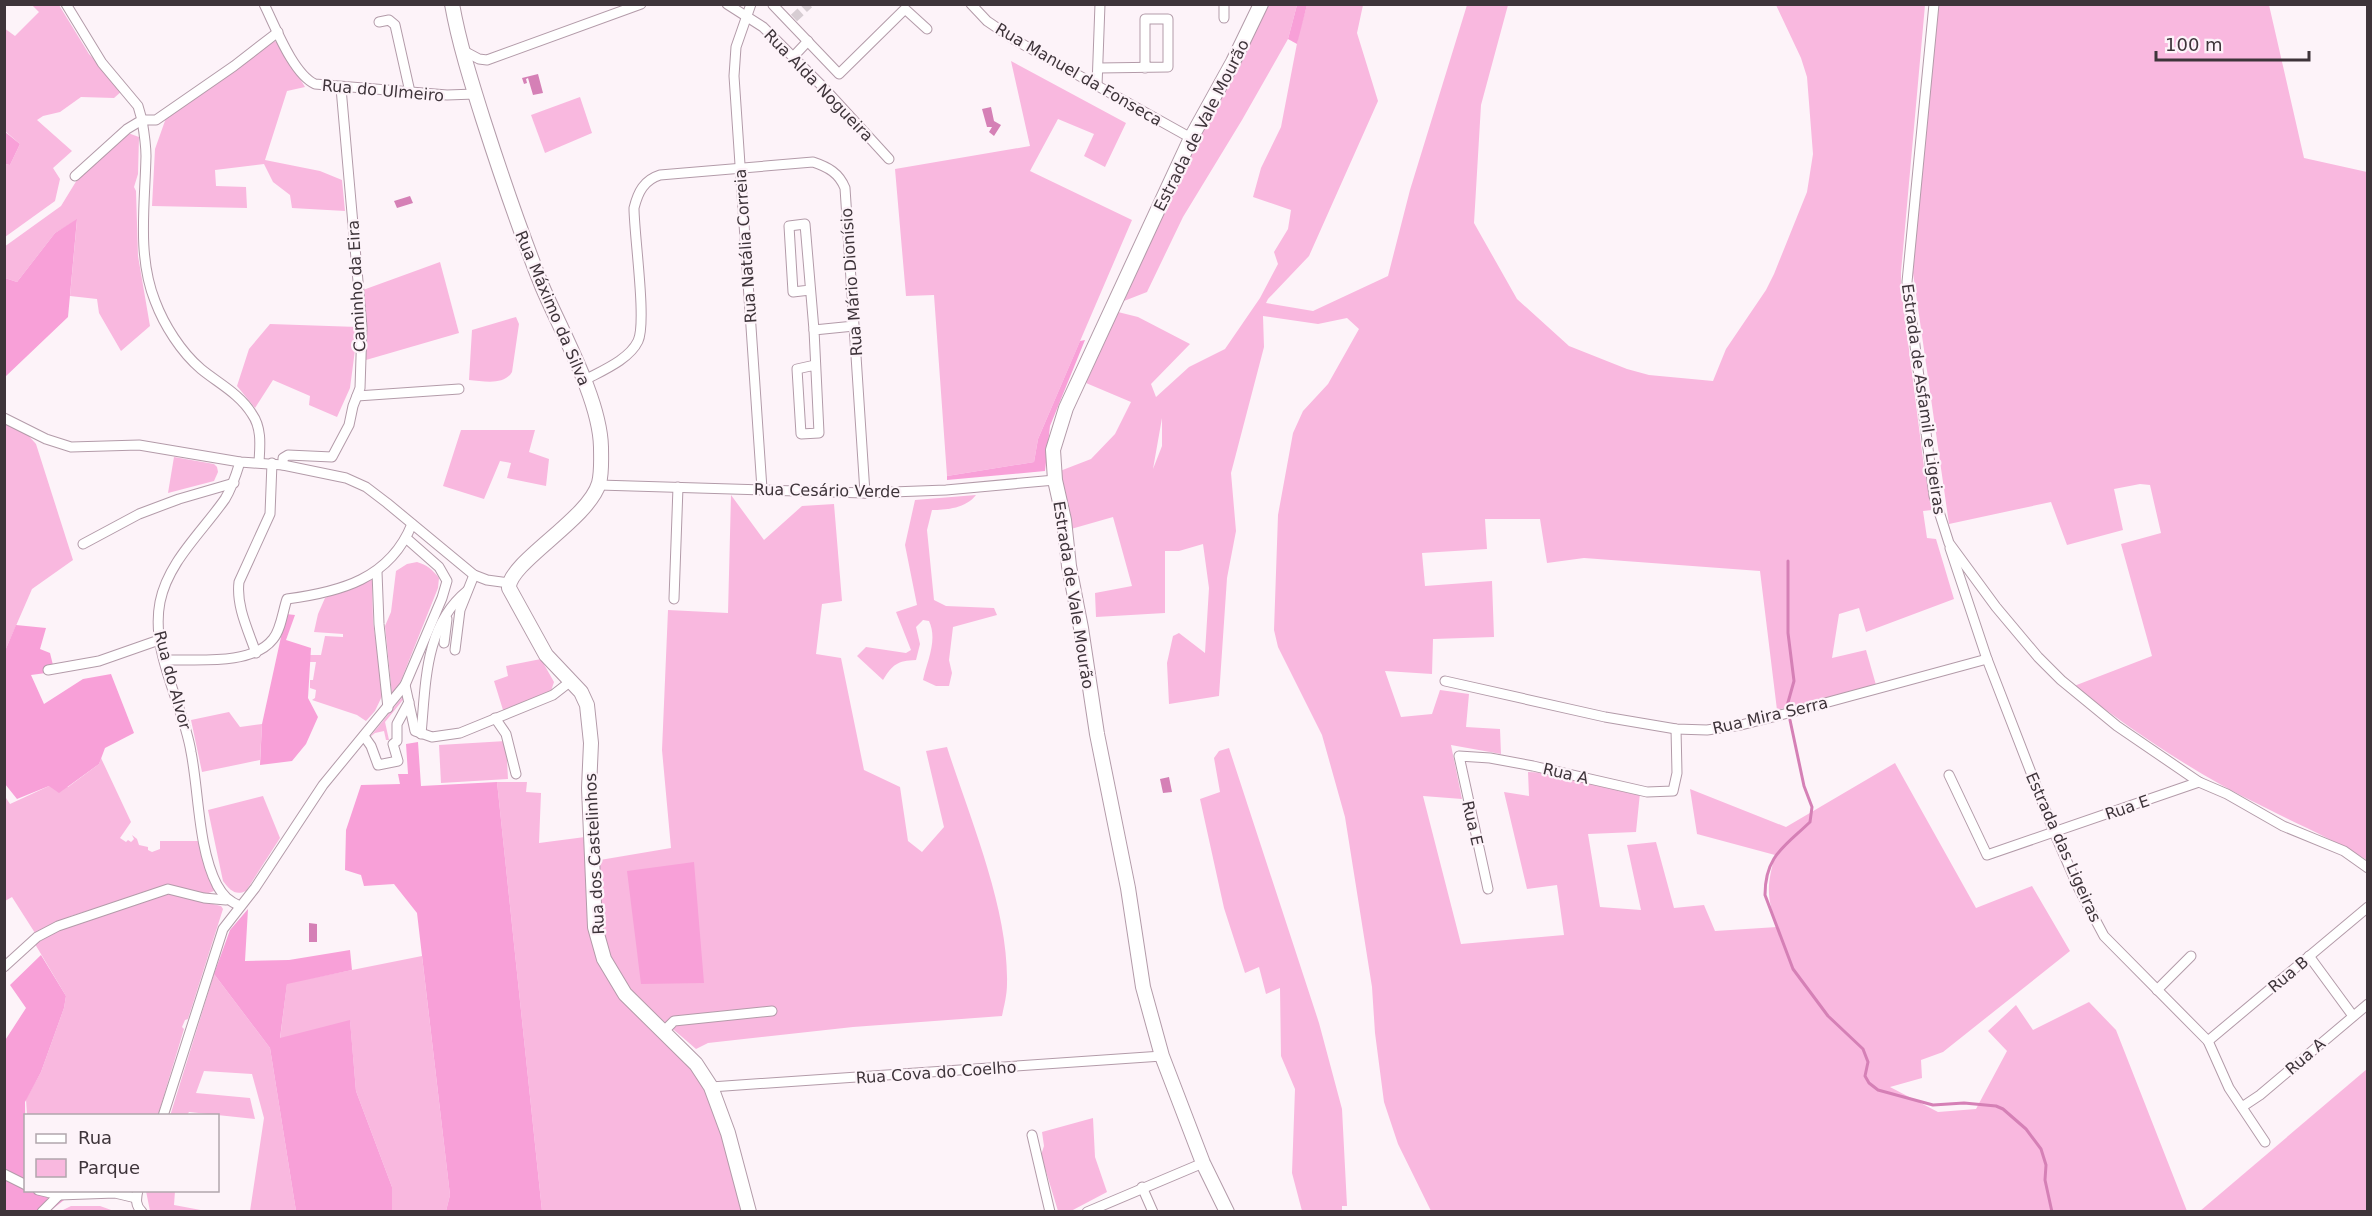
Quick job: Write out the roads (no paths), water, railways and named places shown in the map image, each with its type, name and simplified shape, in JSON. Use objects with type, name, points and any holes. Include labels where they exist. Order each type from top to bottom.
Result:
[{"type":"street","points":[[66,4],[102,63],[138,106],[146,154],[142,216],[146,263],[153,298],[162,320],[199,367],[234,394],[253,415],[260,432],[260,462]]},
{"type":"street","name":"Rua do Ulmeiro","points":[[264,4],[299,70],[309,82],[341,88],[457,96],[475,94]]},
{"type":"street","name":"Rua Máximo da Silva","points":[[452,4],[475,94],[517,221],[600,428],[599,485]]},
{"type":"street","points":[[462,50],[487,60],[641,4]]},
{"type":"street","name":"Rua Alda Nogueira","points":[[728,4],[763,27],[889,159]]},
{"type":"street","name":"Rua Natália Correia","points":[[751,4],[736,47],[734,76],[762,489]]},
{"type":"street","name":"Rua Manuel da Fonseca","points":[[971,4],[987,21],[1015,40],[1191,138]]},
{"type":"street","points":[[1097,86],[1100,68],[1100,4]]},
{"type":"street","points":[[1224,4],[1224,18]]},
{"type":"street","name":"Estrada de Vale Mourão","points":[[1227,1212],[1203,1163],[1162,1056],[1143,987],[1128,888],[1097,734],[1082,628],[1069,566],[1064,520],[1054,480],[1053,450],[1059,424],[1191,138],[1233,62],[1261,4]]},
{"type":"street","name":"Estrada de Asfamil e Ligeiras","points":[[1934,4],[1907,282],[1934,496],[1949,543],[1996,607],[2061,680],[2117,726],[2199,782],[2227,794],[2283,826],[2344,851],[2367,868]]},
{"type":"street","points":[[773,5],[792,20],[839,74],[905,9],[927,29]]},
{"type":"street","points":[[1100,68],[1145,68],[1168,68],[1168,19],[1145,19],[1145,68]]},
{"type":"street","points":[[379,22],[389,20],[394,22],[410,92]]},
{"type":"street","points":[[75,176],[127,129],[142,120],[156,120],[234,66],[278,32]]},
{"type":"street","points":[[793,57],[808,41]]},
{"type":"street","name":"Caminho da Eira","points":[[283,465],[283,458],[288,455],[332,458],[349,425],[360,388],[362,327],[341,88]]},
{"type":"street","name":"Rua Mário Dionísio","points":[[740,169],[813,162],[828,168],[840,178],[845,188],[865,494]]},
{"type":"street","points":[[583,381],[628,354],[639,340],[641,320],[634,208],[640,190],[646,182],[660,175],[740,169]]},
{"type":"street","points":[[810,290],[794,292],[789,226],[805,224],[816,365],[819,433],[801,434],[798,369],[816,365]]},
{"type":"street","points":[[813,330],[854,326]]},
{"type":"street","points":[[357,396],[459,389]]},
{"type":"street","points":[[4,418],[45,439],[71,447],[139,445],[240,462],[272,463],[346,478],[366,487],[474,575],[487,580],[509,583],[521,566],[552,540],[586,505],[599,485]]},
{"type":"street","name":"Rua do Alvor","points":[[226,900],[217,885],[206,854],[191,751],[159,640],[158,621],[165,585],[174,567],[225,498],[234,483],[240,462]]},
{"type":"street","points":[[256,653],[239,603],[238,582],[270,514],[272,463]]},
{"type":"street","name":"Rua Cesário Verde","points":[[599,485],[865,494],[946,490],[1054,480]]},
{"type":"street","points":[[83,544],[140,514],[179,499],[234,483]]},
{"type":"street","points":[[674,599],[678,487]]},
{"type":"street","points":[[165,660],[240,658],[256,653],[275,638],[287,599],[322,594],[377,572],[406,538],[412,524]]},
{"type":"street","points":[[164,1114],[223,929],[255,888],[323,784],[405,686],[447,581],[439,567],[406,538]]},
{"type":"street","name":"Estrada das Ligeiras","points":[[1949,543],[1987,659],[2054,832],[2079,889],[2104,936],[2208,1041],[2229,1088],[2265,1142]]},
{"type":"street","points":[[377,572],[378,624],[388,708]]},
{"type":"street","points":[[455,650],[460,610],[474,575]]},
{"type":"street","name":"Rua dos Castelinhos","points":[[509,583],[512,594],[546,655],[581,692],[590,719],[589,803],[595,927],[604,959],[625,994],[696,1064],[711,1087],[728,1133],[749,1212]]},
{"type":"street","points":[[421,734],[431,647],[437,630],[460,597],[467,591]]},
{"type":"street","points":[[444,643],[448,615]]},
{"type":"street","points":[[48,670],[99,661],[159,640]]},
{"type":"street","name":"Rua Mira Serra","points":[[1445,681],[1605,717],[1676,729],[1707,730],[1741,724],[1987,659]]},
{"type":"street","points":[[405,686],[415,731],[432,736],[460,733],[553,695],[571,681]]},
{"type":"street","points":[[364,736],[372,746],[378,765],[398,760],[393,744],[397,741],[397,724],[409,702]]},
{"type":"street","points":[[495,718],[506,734],[516,774]]},
{"type":"street","name":"Rua A","points":[[1459,756],[1490,758],[1533,766],[1647,792],[1673,791],[1677,773],[1676,729]]},
{"type":"street","name":"Rua E","points":[[1459,756],[1488,889]]},
{"type":"street","name":"Rua E","points":[[1949,775],[1987,855],[2199,782]]},
{"type":"street","points":[[4,967],[37,938],[58,926],[168,889],[204,898],[226,900],[240,906]]},
{"type":"street","name":"Rua B","points":[[2208,1041],[2367,907]]},
{"type":"street","points":[[2157,990],[2191,956]]},
{"type":"street","points":[[2309,956],[2353,1016]]},
{"type":"street","name":"Rua A","points":[[2241,1107],[2260,1095],[2367,1004]]},
{"type":"street","points":[[664,1031],[674,1021],[772,1011]]},
{"type":"street","name":"Rua Cova do Coelho","points":[[711,1087],[1162,1056]]},
{"type":"street","points":[[1032,1135],[1050,1212]]},
{"type":"street","points":[[1087,1212],[1203,1163]]},
{"type":"street","points":[[4,1174],[24,1184]]},
{"type":"street","points":[[1142,1187],[1153,1212]]},
{"type":"street","points":[[43,1192],[59,1195],[137,1194],[137,1206],[142,1212]]},
{"type":"street","points":[[42,1212],[59,1195]]},
{"type":"waterway","points":[[1787,706],[1794,681],[1788,633],[1788,561]]},
{"type":"waterway","points":[[1790,720],[1804,786],[1812,807],[1810,822],[1784,846],[1772,861],[1768,871],[1765,895],[1793,969],[1828,1016],[1863,1049],[1868,1062],[1865,1076],[1869,1083],[1878,1090],[1933,1105],[1964,1103],[1996,1106],[2003,1109],[2026,1129],[2041,1149],[2046,1165],[2045,1180],[2052,1212]]},
{"type":"tunnel","points":[[794,18],[809,4]]}]
